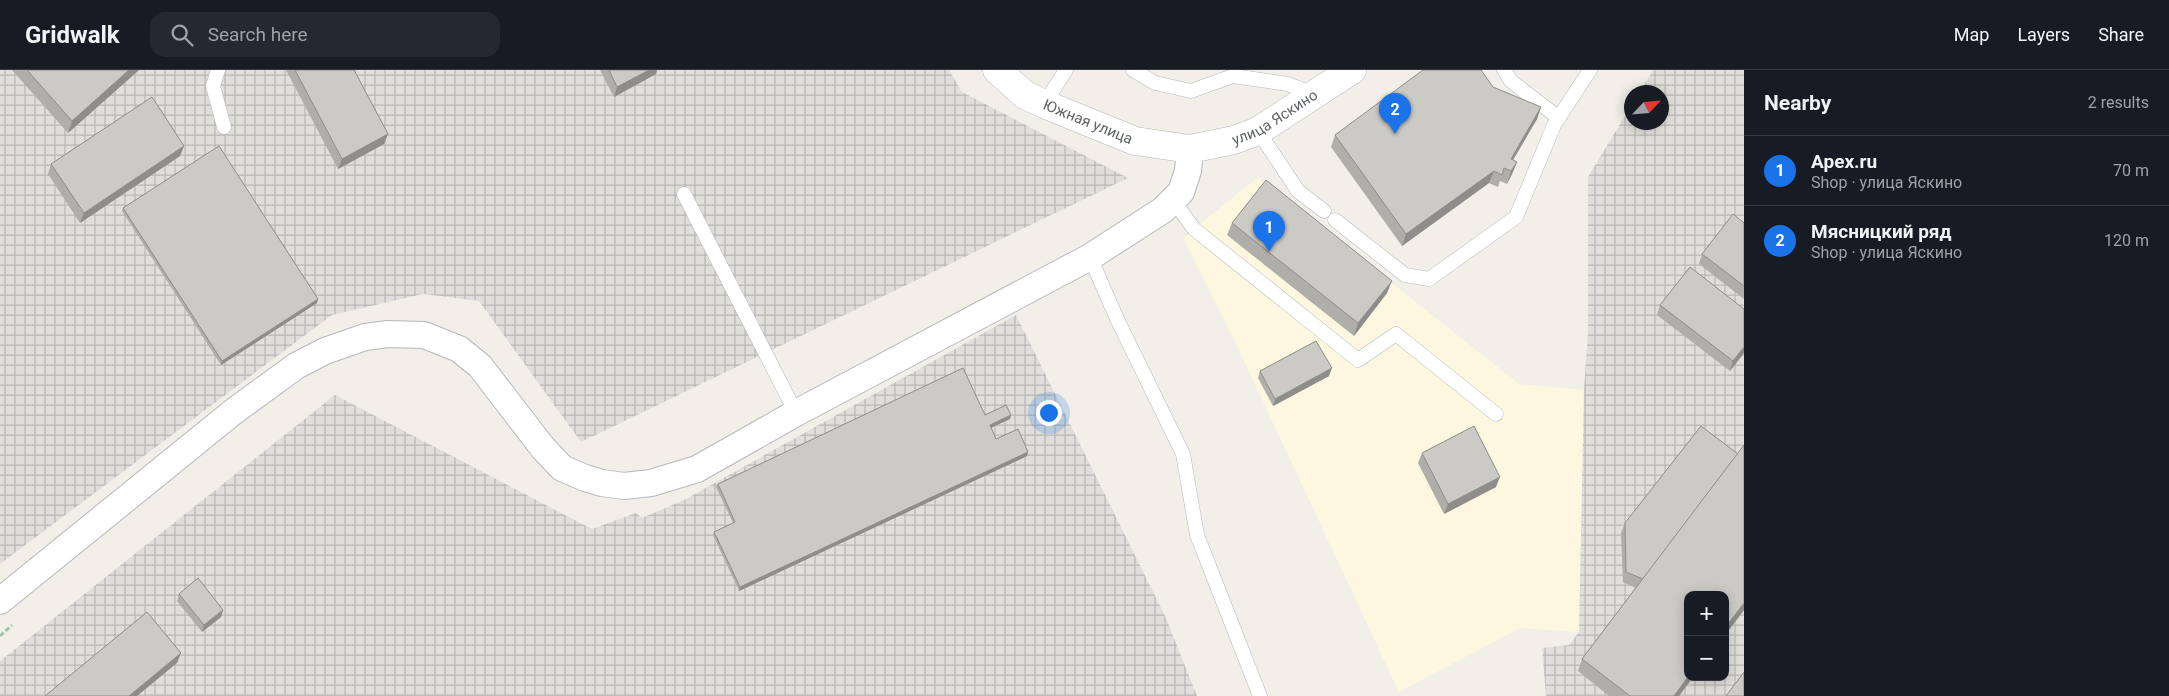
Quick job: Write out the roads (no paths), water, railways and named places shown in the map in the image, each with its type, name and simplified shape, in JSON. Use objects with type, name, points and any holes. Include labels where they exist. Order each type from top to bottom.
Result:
[{"type":"street","name":"Южная улица","points":[[997,70],[1025,95],[1044,104],[1136,141],[1190,149]]},
{"type":"street","name":"улица Яскино","points":[[1190,149],[1234,140],[1258,131],[1352,70]]},
{"type":"street","points":[[0,601],[257,395],[310,359],[341,344],[365,337],[388,334],[424,335],[459,349],[480,366],[543,448],[562,468],[602,484],[624,486],[651,484],[697,469],[1090,257],[1163,210],[1181,192],[1188,171],[1190,149]]},
{"type":"lane","points":[[218,70],[213,86],[224,127]]},
{"type":"lane","points":[[1044,104],[1066,70]]},
{"type":"lane","points":[[1133,70],[1155,83],[1191,91],[1233,76],[1288,84],[1315,95]]},
{"type":"lane","points":[[1504,70],[1511,81],[1559,118]]},
{"type":"lane","points":[[1258,131],[1298,190],[1405,275],[1429,279],[1516,217],[1554,125],[1590,70]]},
{"type":"lane","points":[[684,194],[796,414]]},
{"type":"lane","points":[[1172,200],[1194,229],[1358,360],[1396,334],[1496,414]]},
{"type":"lane","points":[[1090,257],[1117,319],[1183,454],[1197,535],[1260,696]]},
{"type":"place","name":"Мясницкий ряд","points":[[1395,134]]},
{"type":"place","name":"Apex.ru","points":[[1269,252]]}]
